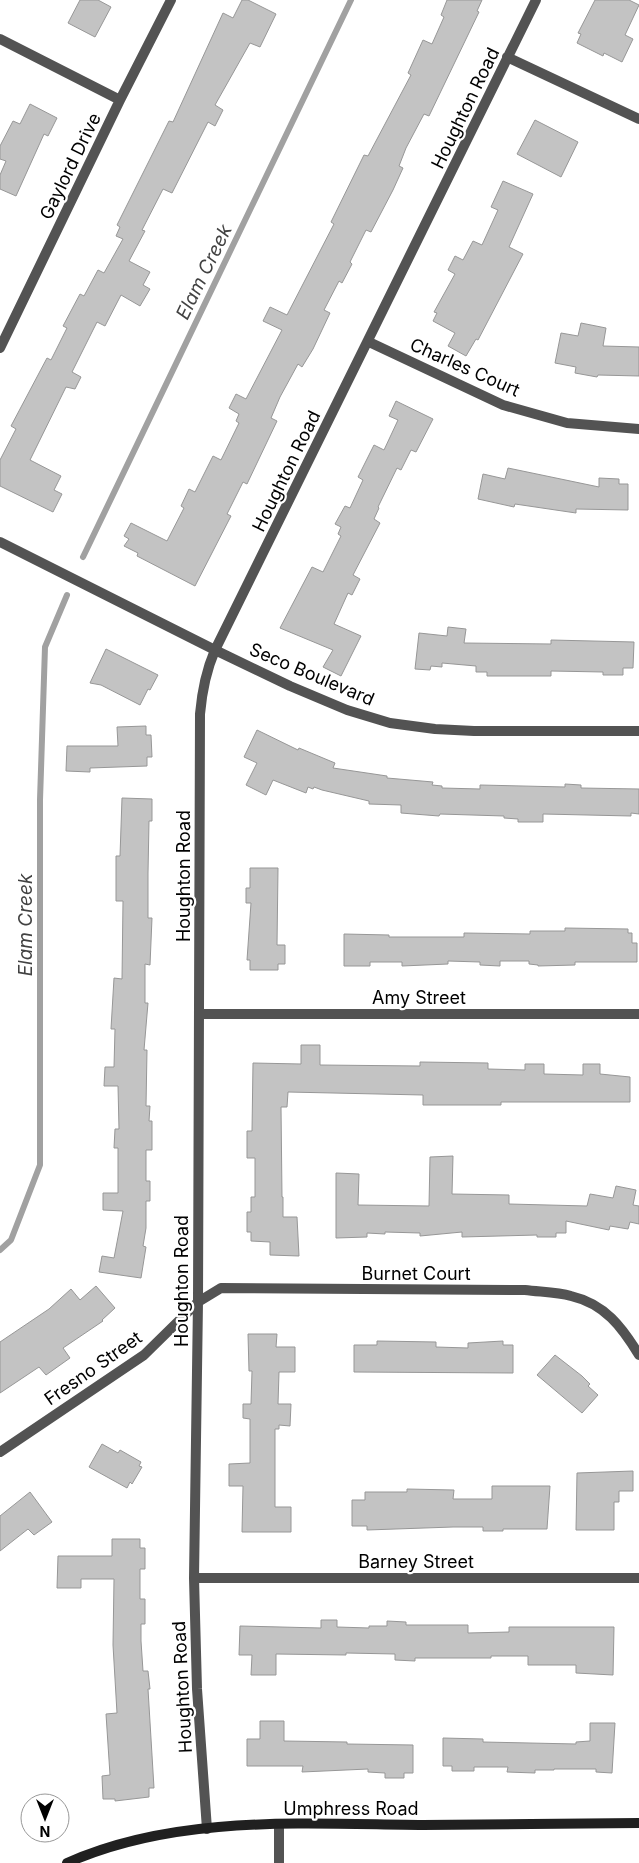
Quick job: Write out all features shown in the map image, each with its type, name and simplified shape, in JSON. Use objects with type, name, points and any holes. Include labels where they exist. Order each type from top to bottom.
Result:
[{"type":"street","name":"Gaylord Drive","points":[[0,348],[120,100],[171,0]]},
{"type":"street","name":"Houghton Road","points":[[207,1829],[197,1689],[194,1578],[198,1302],[200,714],[206,672],[215,650],[369,342],[536,0]]},
{"type":"street","points":[[0,40],[120,100]]},
{"type":"street","points":[[508,57],[639,119]]},
{"type":"street","name":"Charles Court","points":[[369,342],[503,405],[566,423],[639,429]]},
{"type":"street","name":"Seco Boulevard","points":[[0,542],[290,686],[347,710],[390,723],[435,729],[474,731],[639,731]]},
{"type":"street","name":"Amy Street","points":[[199,1014],[639,1014]]},
{"type":"street","name":"Burnet Court","points":[[198,1302],[221,1288],[525,1290],[572,1296],[603,1310],[625,1332],[639,1355]]},
{"type":"street","name":"Fresno Street","points":[[0,1452],[144,1355],[198,1302]]},
{"type":"street","name":"Barney Street","points":[[194,1578],[639,1578]]},
{"type":"street","name":"Umphress Road","points":[[67,1863],[93,1852],[161,1835],[207,1829],[279,1824],[639,1823]]},
{"type":"street","points":[[279,1824],[279,1863]]},
{"type":"building","points":[[80,0],[98,0],[111,7],[95,37],[68,23]]},
{"type":"building","points":[[242,0],[248,0],[276,14],[260,47],[250,43],[215,105],[223,110],[215,126],[208,122],[172,193],[163,189],[142,230],[145,231],[129,261],[150,272],[143,285],[150,289],[140,306],[121,295],[105,326],[97,322],[72,372],[81,377],[75,389],[66,387],[30,460],[61,476],[54,490],[62,494],[53,512],[0,486],[0,460],[16,429],[11,426],[47,358],[51,360],[67,328],[63,326],[80,294],[84,296],[98,270],[104,273],[123,239],[116,236],[120,227],[117,225],[169,121],[173,122],[223,13],[233,18]]},
{"type":"building","points":[[447,0],[482,0],[477,11],[479,12],[429,116],[424,114],[406,148],[399,166],[403,168],[393,190],[371,232],[366,230],[350,262],[352,264],[342,283],[339,281],[324,310],[330,313],[313,349],[302,367],[298,364],[280,397],[271,418],[277,421],[247,484],[243,482],[227,514],[231,516],[195,586],[137,556],[138,553],[124,546],[129,539],[124,536],[131,523],[167,541],[184,508],[181,506],[189,489],[195,492],[213,456],[221,460],[239,423],[236,421],[239,414],[229,408],[236,394],[246,399],[282,330],[263,321],[270,307],[287,315],[334,224],[331,222],[364,155],[368,156],[411,75],[408,73],[423,40],[432,44],[444,17],[441,15]]},
{"type":"building","points":[[595,0],[629,0],[639,5],[625,35],[633,39],[622,62],[604,53],[603,56],[577,43],[581,34],[578,33]]},
{"type":"building","points":[[30,104],[57,118],[48,136],[44,134],[16,196],[0,189],[0,175],[6,161],[0,159],[0,146],[13,121],[20,124]]},
{"type":"building","points":[[535,120],[578,142],[561,177],[517,154]]},
{"type":"building","points":[[503,181],[533,194],[509,247],[523,254],[478,340],[476,339],[466,356],[448,346],[455,333],[433,321],[437,313],[434,312],[455,274],[448,270],[455,256],[463,260],[473,241],[482,245],[498,210],[491,207]]},
{"type":"building","points":[[581,323],[606,328],[603,346],[639,347],[639,376],[598,375],[597,377],[575,373],[576,367],[555,363],[561,333],[578,336]]},
{"type":"building","points":[[396,401],[433,419],[416,452],[411,450],[401,470],[397,468],[378,507],[374,519],[380,523],[353,575],[360,579],[352,595],[348,593],[334,624],[361,636],[341,676],[323,667],[333,650],[280,628],[312,567],[323,572],[341,536],[338,534],[341,527],[335,524],[345,506],[350,508],[363,480],[358,477],[374,445],[384,450],[398,420],[389,416]]},
{"type":"building","points":[[508,468],[599,487],[599,478],[619,479],[619,484],[628,484],[628,510],[576,509],[576,513],[515,504],[514,507],[478,499],[483,474],[505,479]]},
{"type":"building","points":[[448,627],[466,629],[464,643],[551,644],[551,640],[634,642],[633,668],[623,668],[623,675],[603,675],[603,672],[551,671],[551,676],[487,676],[487,672],[476,672],[476,666],[442,663],[442,667],[431,666],[430,670],[415,669],[419,633],[447,636]]},
{"type":"building","points":[[106,649],[158,675],[140,705],[101,685],[90,683]]},
{"type":"building","points":[[146,726],[146,735],[151,735],[152,757],[147,757],[147,766],[90,768],[90,772],[66,771],[67,746],[118,746],[117,727]]},
{"type":"building","points":[[257,730],[298,750],[299,748],[335,763],[333,768],[387,776],[387,778],[433,782],[432,785],[442,786],[442,788],[480,789],[480,785],[565,787],[565,784],[581,785],[581,788],[639,789],[639,814],[631,813],[631,816],[543,814],[543,822],[518,822],[518,819],[504,818],[504,816],[440,814],[439,816],[401,813],[401,805],[369,804],[369,801],[314,787],[313,789],[308,787],[306,793],[273,780],[266,795],[246,785],[257,763],[244,757]]},
{"type":"building","points":[[122,798],[152,799],[152,821],[149,821],[148,918],[152,918],[150,965],[145,964],[145,1003],[148,1003],[144,1050],[147,1050],[146,1106],[150,1106],[149,1121],[152,1121],[152,1150],[146,1150],[146,1181],[150,1181],[150,1201],[146,1201],[146,1228],[143,1246],[146,1247],[141,1278],[99,1272],[102,1256],[114,1258],[123,1211],[103,1210],[103,1193],[118,1193],[118,1148],[114,1148],[115,1129],[119,1129],[118,1086],[104,1086],[105,1067],[114,1067],[115,1029],[111,1029],[114,978],[122,979],[123,901],[116,901],[116,856],[120,856]]},
{"type":"building","points":[[250,868],[278,868],[277,945],[285,945],[285,964],[278,964],[278,970],[250,970],[250,960],[247,960],[251,903],[246,903],[246,888],[250,888]]},
{"type":"building","points":[[565,928],[628,929],[628,933],[632,933],[632,943],[637,943],[637,962],[575,962],[575,965],[538,966],[529,964],[529,961],[500,961],[500,966],[480,965],[480,962],[448,961],[448,964],[402,966],[402,962],[370,962],[370,966],[344,966],[344,934],[389,935],[389,937],[464,937],[464,933],[530,934],[530,931],[565,931]]},
{"type":"building","points":[[301,1045],[320,1045],[320,1065],[420,1066],[420,1062],[488,1063],[488,1069],[525,1070],[525,1064],[544,1064],[544,1074],[583,1075],[583,1064],[600,1064],[600,1074],[630,1077],[630,1102],[501,1102],[501,1105],[423,1105],[423,1095],[288,1092],[287,1107],[281,1107],[283,1217],[297,1217],[299,1256],[270,1255],[270,1242],[251,1241],[251,1232],[247,1232],[247,1212],[251,1212],[251,1197],[255,1197],[255,1158],[247,1158],[247,1131],[252,1131],[253,1063],[301,1064]]},
{"type":"building","points":[[453,1156],[452,1194],[509,1195],[509,1204],[587,1206],[590,1194],[613,1198],[616,1186],[636,1190],[633,1205],[639,1206],[639,1224],[630,1222],[628,1229],[610,1226],[609,1230],[566,1221],[566,1233],[556,1233],[556,1237],[537,1237],[537,1235],[462,1237],[462,1232],[420,1236],[420,1233],[385,1232],[385,1234],[367,1233],[367,1237],[336,1238],[336,1173],[359,1174],[358,1205],[429,1206],[430,1157]]},
{"type":"building","points":[[96,1286],[115,1308],[103,1321],[63,1348],[70,1358],[46,1375],[39,1367],[0,1393],[0,1342],[49,1309],[71,1289],[80,1300]]},
{"type":"building","points":[[248,1334],[277,1334],[276,1347],[295,1347],[295,1372],[279,1372],[278,1404],[291,1404],[290,1426],[279,1425],[279,1429],[275,1429],[275,1507],[291,1507],[291,1532],[242,1532],[243,1486],[229,1486],[229,1464],[250,1463],[250,1419],[243,1418],[243,1404],[251,1404],[252,1371],[249,1371]]},
{"type":"building","points":[[377,1341],[436,1342],[436,1347],[468,1348],[468,1343],[503,1341],[503,1345],[513,1345],[513,1373],[354,1372],[354,1345],[377,1345]]},
{"type":"building","points":[[555,1355],[582,1376],[590,1384],[588,1386],[598,1395],[582,1413],[537,1375]]},
{"type":"building","points":[[102,1444],[118,1453],[120,1450],[141,1462],[139,1466],[142,1467],[132,1484],[130,1482],[127,1488],[89,1467]]},
{"type":"building","points":[[633,1471],[633,1491],[619,1491],[619,1502],[614,1502],[614,1530],[576,1530],[577,1473]]},
{"type":"building","points":[[492,1486],[550,1486],[547,1529],[483,1531],[483,1527],[453,1527],[367,1530],[367,1526],[352,1526],[352,1500],[365,1500],[365,1492],[407,1492],[407,1489],[454,1490],[453,1499],[492,1499]]},
{"type":"building","points":[[30,1492],[52,1522],[34,1535],[28,1529],[0,1551],[0,1516]]},
{"type":"building","points":[[112,1539],[140,1539],[140,1548],[145,1548],[145,1569],[140,1569],[140,1599],[145,1599],[145,1624],[141,1624],[141,1641],[143,1671],[148,1671],[150,1689],[148,1689],[154,1788],[149,1788],[149,1797],[115,1801],[115,1799],[103,1799],[102,1776],[110,1775],[106,1714],[117,1713],[113,1645],[114,1579],[81,1579],[81,1588],[57,1588],[58,1556],[112,1556]]},
{"type":"building","points":[[321,1620],[337,1620],[337,1627],[369,1628],[369,1626],[387,1626],[387,1621],[406,1622],[406,1625],[468,1625],[468,1633],[509,1632],[509,1627],[614,1627],[613,1675],[576,1673],[576,1665],[528,1665],[528,1656],[415,1658],[415,1661],[395,1660],[395,1654],[346,1653],[346,1655],[276,1654],[276,1675],[251,1675],[252,1655],[239,1655],[240,1626],[321,1628]]},
{"type":"building","points":[[260,1721],[284,1721],[284,1741],[413,1745],[413,1773],[404,1773],[404,1778],[385,1778],[385,1773],[368,1772],[368,1769],[302,1772],[303,1766],[247,1766],[247,1739],[260,1739]]},
{"type":"building","points":[[590,1723],[615,1723],[612,1773],[596,1772],[596,1769],[535,1770],[535,1773],[507,1772],[508,1767],[474,1767],[474,1771],[452,1771],[452,1766],[443,1766],[443,1738],[483,1739],[483,1742],[576,1744],[576,1742],[590,1741]]},
{"type":"waterway","name":"Elam Creek","points":[[83,557],[351,0]]},
{"type":"waterway","name":"Elam Creek","points":[[0,1250],[11,1240],[40,1165],[40,800],[45,647],[67,595]]}]
